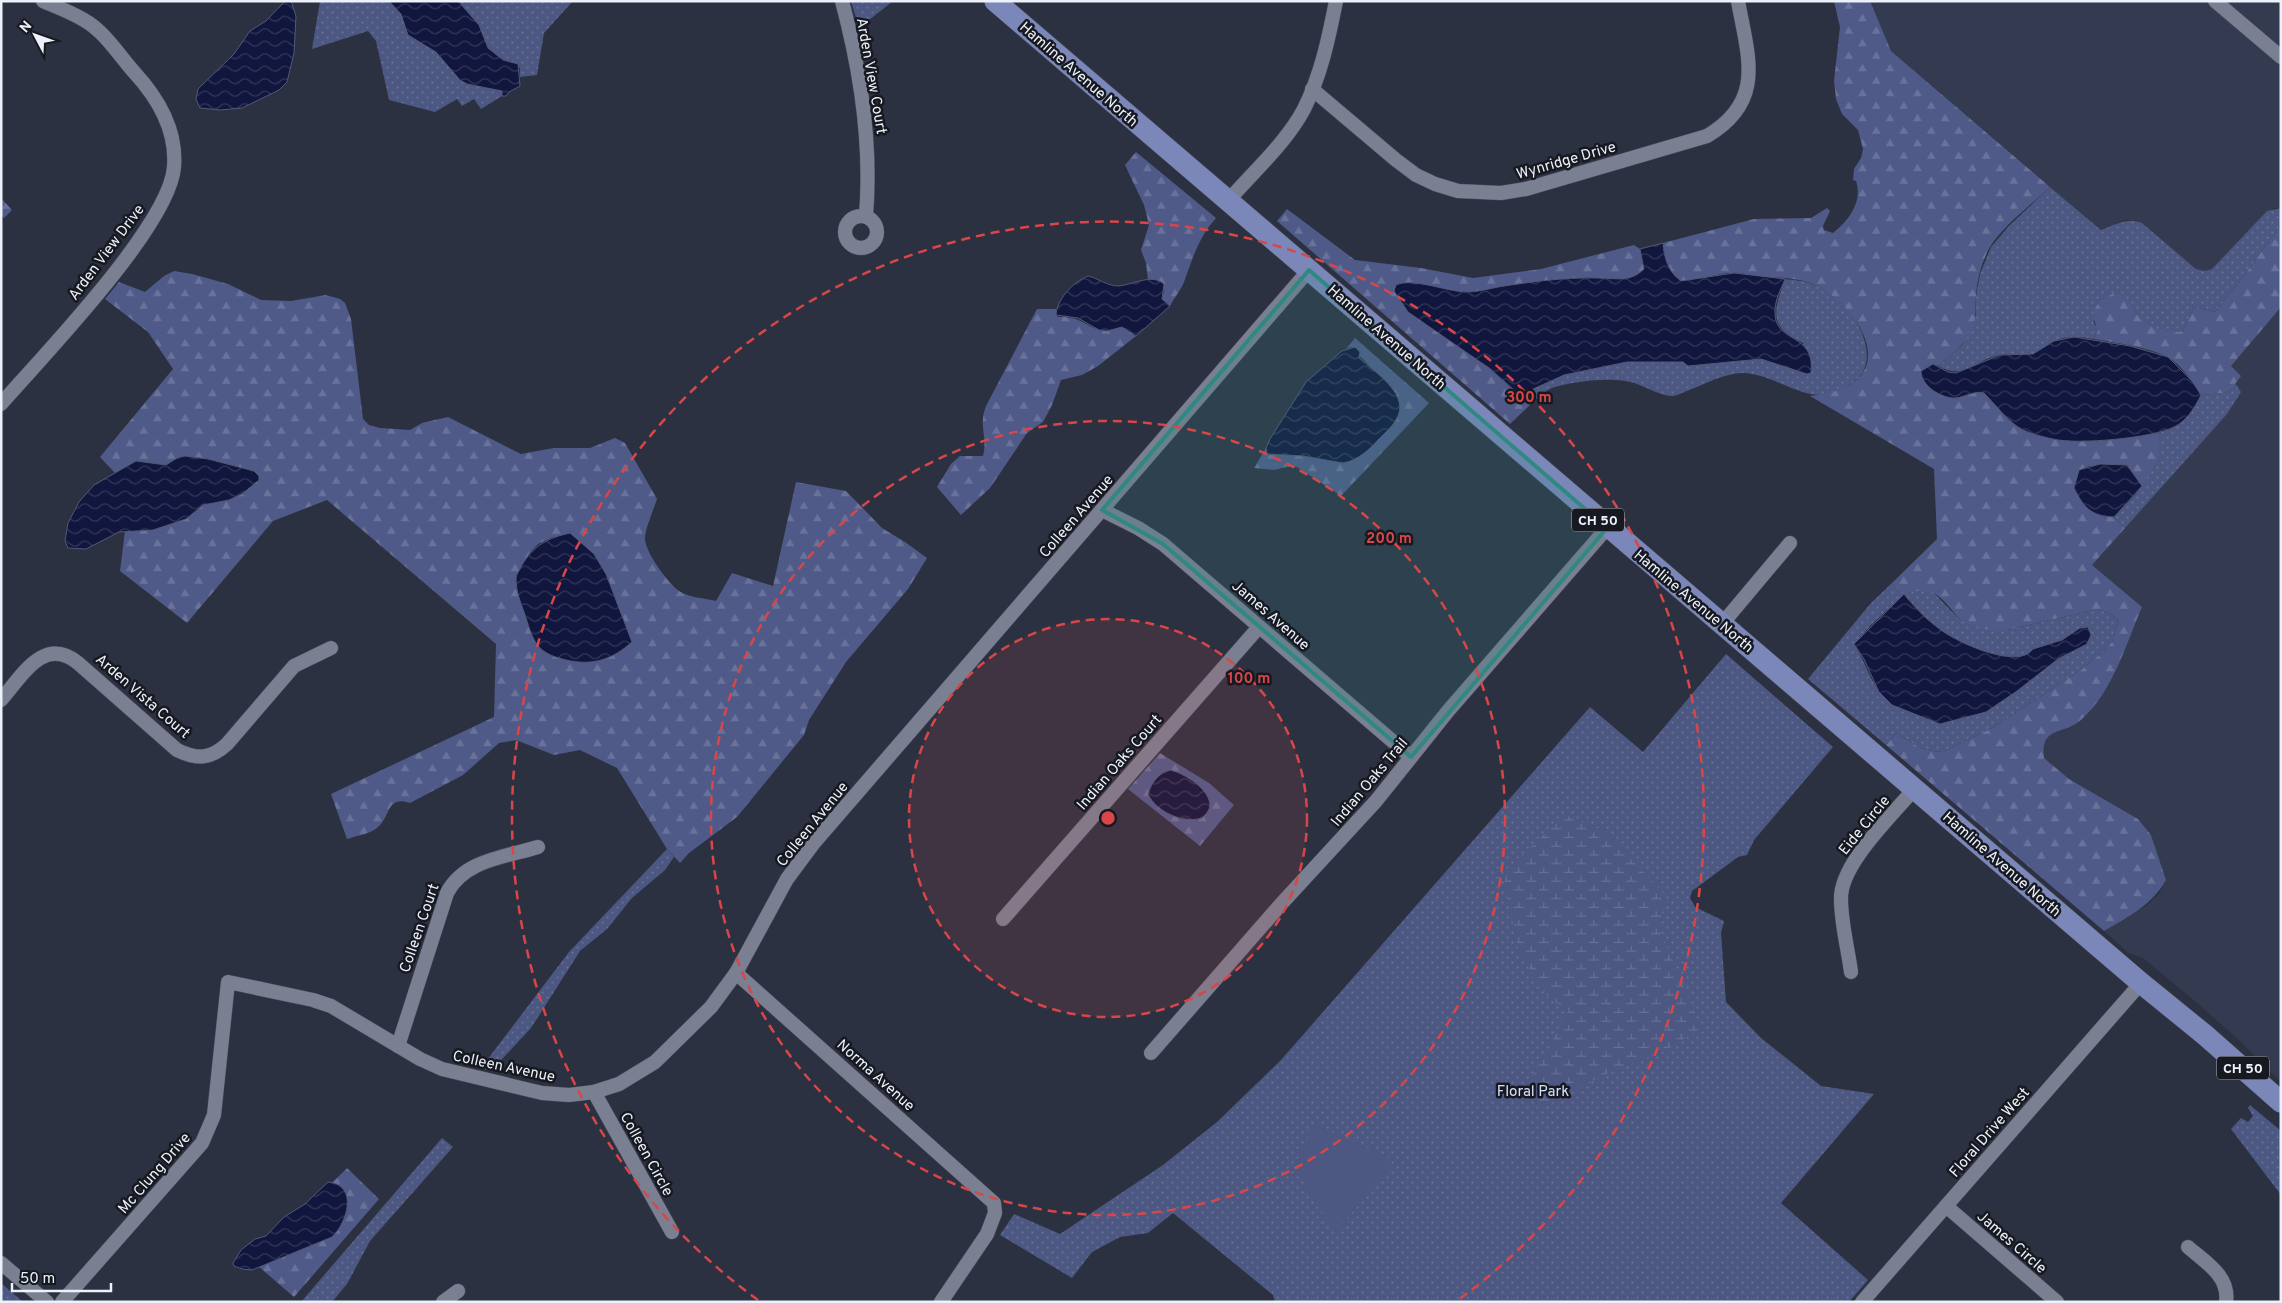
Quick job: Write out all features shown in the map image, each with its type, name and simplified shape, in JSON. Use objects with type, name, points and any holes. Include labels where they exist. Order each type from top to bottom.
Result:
[{"type":"main road","name":"Hamline Avenue North","points":[[995,1],[1607,528],[1722,624],[2141,983],[2205,1035],[2281,1102]]},
{"type":"street","name":"Arden View Drive","points":[[1,404],[101,290],[153,220],[170,185],[174,167],[170,129],[164,114],[146,85],[86,21],[43,1]]},
{"type":"street","name":"Arden View Court","points":[[842,1],[856,60],[867,130],[866,216]]},
{"type":"street","points":[[1228,201],[1288,134],[1304,109],[1323,57],[1336,1]]},
{"type":"street","name":"Wynridge Drive","points":[[1312,89],[1396,160],[1416,175],[1435,184],[1458,191],[1482,194],[1526,189],[1707,136],[1725,124],[1739,108],[1746,94],[1750,71],[1738,1]]},
{"type":"street","points":[[2215,1],[2281,57]]},
{"type":"street","name":"Colleen Avenue","points":[[228,982],[313,1000],[331,1006],[398,1046],[442,1069],[524,1089],[569,1095],[594,1092],[619,1084],[655,1062],[710,1007],[736,972],[787,879],[813,844],[1309,270]]},
{"type":"street","name":"James Avenue","points":[[1102,510],[1138,528],[1163,544],[1411,757]]},
{"type":"street","name":"Indian Oaks Trail","points":[[1151,1054],[1282,903],[1334,849],[1448,711],[1607,528]]},
{"type":"street","points":[[1722,624],[1790,543]]},
{"type":"street","name":"Indian Oaks Court","points":[[1004,919],[1259,627]]},
{"type":"street","name":"Arden Vista Court","points":[[1,700],[34,663],[50,653],[61,653],[78,663],[177,750],[188,755],[208,757],[218,752],[227,744],[294,666],[331,648]]},
{"type":"street","name":"Eide Circle","points":[[1852,972],[1840,900],[1846,873],[1914,789]]},
{"type":"street","name":"Colleen Court","points":[[398,1046],[447,893],[452,883],[462,872],[473,866],[538,847]]},
{"type":"street","name":"Norma Avenue","points":[[736,972],[994,1203],[995,1213],[987,1234],[941,1302]]},
{"type":"street","name":"Mc Clung Drive","points":[[62,1302],[206,1137],[214,1115],[228,982]]},
{"type":"street","name":"Floral Drive West","points":[[1862,1302],[2141,983]]},
{"type":"street","name":"Colleen Circle","points":[[594,1092],[672,1232]]},
{"type":"street","name":"James Circle","points":[[1946,1206],[2057,1302]]},
{"type":"street","points":[[2188,1247],[2220,1275],[2226,1287],[2226,1302]]},
{"type":"street","points":[[1,1263],[47,1302]]},
{"type":"street","points":[[444,1302],[458,1291]]},
{"type":"highlighted area","points":[[1309,270],[1607,528],[1411,757],[1163,544],[1102,510]]},
{"type":"shaded area","points":[[2281,1],[2281,208],[2274,208],[2212,270],[2205,271],[2196,269],[2136,220],[2125,220],[2101,230],[1890,50],[1870,2]]},
{"type":"shaded area","points":[[2281,307],[2281,1082],[2239,1040],[2196,1002],[2143,958],[2129,953],[2104,931],[2147,905],[2159,894],[2166,880],[2151,835],[2138,819],[2069,779],[2044,758],[2043,747],[2046,738],[2051,733],[2060,731],[2100,697],[2117,666],[2141,607],[2092,565],[2235,384],[2230,366]]},
{"type":"green space","points":[[320,1],[389,1],[401,14],[408,35],[436,52],[460,80],[467,84],[502,91],[502,96],[481,109],[474,99],[462,106],[457,99],[435,112],[389,100],[376,41],[368,31],[312,49]]},
{"type":"green space","points":[[458,1],[573,1],[544,33],[537,75],[520,77],[520,68],[498,57],[491,51],[471,17]]},
{"type":"green space","points":[[851,1],[893,1],[859,28]]},
{"type":"green space","points":[[1834,1],[1870,1],[1891,51],[2050,187],[2010,223],[1990,247],[1979,277],[1974,326],[1961,345],[1939,366],[1933,364],[1924,381],[1944,395],[1955,397],[1978,392],[1984,393],[2007,417],[2092,441],[2159,433],[2159,459],[2142,486],[2127,465],[2089,466],[2079,470],[2100,516],[2114,517],[2125,528],[2092,565],[2142,607],[2118,666],[2093,708],[2075,724],[2050,736],[2046,740],[2044,748],[2044,758],[2069,779],[2138,819],[2151,835],[2166,880],[2154,897],[2147,903],[2104,931],[1886,745],[1896,734],[1921,748],[1943,752],[1994,727],[2081,670],[2104,651],[2112,642],[2119,621],[2110,613],[2098,609],[2007,630],[1988,630],[1964,622],[1935,594],[1919,591],[1904,594],[1892,583],[1937,539],[1934,469],[1810,396],[1845,387],[1862,374],[1867,362],[1868,348],[1864,335],[1847,309],[1836,298],[1813,284],[1792,279],[1736,273],[1680,281],[1672,273],[1664,254],[1663,243],[1754,219],[1811,218],[1827,208],[1830,211],[1823,226],[1824,230],[1833,233],[1849,217],[1858,196],[1856,181],[1853,180],[1854,169],[1861,158],[1863,149],[1858,130],[1842,114],[1836,99],[1834,81],[1840,27]]},
{"type":"green space","points":[[1136,152],[1216,218],[1200,241],[1183,285],[1170,306],[1162,299],[1164,291],[1154,280],[1148,280],[1146,263],[1141,250],[1149,225],[1144,205],[1125,165]]},
{"type":"green space","points":[[2050,187],[2101,230],[2126,221],[2137,221],[2142,223],[2196,269],[2205,271],[2212,269],[2267,211],[2281,208],[2281,225],[2215,312],[2194,307],[2183,331],[2168,332],[2147,326],[2140,321],[2134,310],[2093,321],[2098,330],[2094,339],[2063,338],[2050,343],[2033,354],[2025,356],[1999,355],[1962,370],[1947,370],[1939,366],[1963,344],[1976,315],[1976,296],[1980,274],[1991,247],[2009,226]]},
{"type":"green space","points":[[1,198],[12,210],[4,218],[1,215]]},
{"type":"green space","points":[[1287,209],[1355,260],[1421,268],[1473,278],[1541,269],[1634,245],[1640,249],[1644,269],[1636,276],[1626,280],[1572,279],[1469,292],[1443,290],[1489,368],[1530,405],[1510,424],[1277,221]]},
{"type":"green space","points":[[2281,225],[2281,307],[2231,366],[2241,376],[2235,384],[2237,386],[2224,393],[2201,395],[2182,369],[2167,357],[2142,348],[2094,339],[2098,330],[2094,317],[2096,307],[2099,302],[2116,293],[2129,302],[2145,323],[2168,331],[2183,331],[2194,307],[2215,312]]},
{"type":"green space","points":[[174,271],[192,274],[228,284],[261,300],[291,301],[326,295],[340,299],[345,303],[351,319],[363,419],[369,425],[380,428],[410,430],[422,423],[448,417],[521,454],[554,448],[590,448],[615,438],[625,443],[657,499],[645,536],[645,542],[657,566],[679,591],[687,595],[716,601],[732,573],[773,586],[796,482],[846,491],[882,528],[927,558],[908,589],[846,662],[809,720],[804,735],[737,817],[689,853],[680,863],[667,849],[617,768],[580,750],[554,755],[516,740],[499,743],[463,775],[410,803],[402,801],[393,804],[377,828],[347,839],[331,794],[494,717],[496,644],[327,500],[273,521],[187,623],[120,571],[125,531],[153,530],[186,519],[203,505],[229,500],[254,471],[208,459],[177,458],[167,465],[136,461],[115,473],[100,457],[173,369],[148,332],[105,299],[119,282],[145,292],[164,276]],"holes":[[[553,537],[594,554],[606,574],[632,642],[528,555],[538,544]]]},
{"type":"green space","points":[[1785,279],[1815,285],[1828,292],[1845,305],[1859,326],[1866,345],[1866,365],[1862,374],[1855,381],[1840,391],[1826,395],[1813,394],[1760,376],[1738,373],[1723,376],[1673,396],[1618,380],[1585,381],[1551,388],[1530,405],[1520,395],[1564,375],[1628,362],[1683,362],[1688,366],[1761,359],[1778,364],[1804,343],[1784,331],[1776,317],[1778,300]]},
{"type":"green space","points":[[1037,309],[1056,309],[1058,317],[1072,318],[1101,330],[1122,327],[1136,336],[1098,366],[1082,375],[1061,380],[1052,405],[1043,422],[1027,433],[990,488],[961,515],[937,487],[951,464],[960,456],[983,456],[983,420],[986,406]]},
{"type":"green space","points":[[1355,338],[1429,403],[1341,496],[1297,467],[1274,470],[1254,468],[1266,448],[1267,454],[1289,454],[1334,461],[1360,456],[1393,425],[1397,394],[1351,347],[1346,349]]},
{"type":"green space","points":[[2237,386],[2241,392],[2227,414],[2125,528],[2114,517],[2135,495],[2159,459],[2159,433],[2184,418],[2201,395],[2224,393]]},
{"type":"green space","points":[[1892,583],[1904,593],[1922,588],[1932,591],[1958,618],[2007,630],[2098,609],[2110,613],[2119,621],[2112,642],[2081,670],[1994,727],[1943,752],[1921,748],[1896,734],[1886,745],[1808,679],[1871,603]],"holes":[[[1904,594],[1928,620],[1945,633],[1971,646],[2000,655],[2014,657],[2026,655],[2034,649],[2062,640],[2080,628],[2058,659],[1986,712],[1963,718],[1901,707],[1892,703],[1878,690],[1854,644]]]},
{"type":"green space","name":"Floral Park","points":[[1726,654],[1833,747],[1754,840],[1747,855],[1738,857],[1692,891],[1690,898],[1695,907],[1724,921],[1721,933],[1726,1002],[1761,1038],[1821,1086],[1874,1094],[1781,1203],[1868,1280],[1849,1302],[1275,1302],[1273,1295],[1173,1213],[1148,1233],[1120,1237],[1092,1252],[1072,1278],[1000,1235],[1014,1214],[1060,1234],[1163,1165],[1217,1122],[1281,1060],[1590,707],[1643,752]]},
{"type":"green space","points":[[1160,753],[1209,783],[1234,805],[1200,846],[1128,789]],"holes":[[[1154,781],[1201,789],[1210,803],[1181,819],[1155,802],[1148,794]]]},
{"type":"green space","points":[[1565,815],[1604,831],[1666,896],[1659,927],[1701,1028],[1665,1051],[1614,1070],[1539,1109],[1528,1084],[1569,1010],[1549,999],[1519,953],[1503,873]]},
{"type":"green space","points":[[667,849],[674,857],[665,870],[632,898],[607,929],[580,951],[531,1028],[491,1071],[481,1068],[569,952]]},
{"type":"green space","points":[[2250,1105],[2281,1131],[2281,1195],[2231,1129],[2241,1118],[2248,1122],[2253,1116],[2248,1108]]},
{"type":"green space","points":[[1314,1125],[1387,1156],[1392,1166],[1337,1230],[1310,1196],[1302,1176],[1300,1154]]},
{"type":"green space","points":[[442,1138],[453,1147],[370,1241],[347,1284],[332,1302],[301,1302]]},
{"type":"green space","points":[[347,1168],[379,1199],[294,1297],[258,1266],[332,1237],[338,1186],[332,1183]]},
{"type":"green space","points":[[1,1283],[23,1302],[1,1302]]},
{"type":"water","points":[[291,1],[296,16],[294,53],[287,82],[279,90],[242,108],[220,110],[200,108],[196,99],[198,89],[234,54],[250,31],[266,21],[284,2]]},
{"type":"water","points":[[389,1],[458,1],[479,25],[488,48],[503,60],[518,64],[520,86],[509,92],[506,96],[502,96],[502,91],[467,84],[460,80],[436,52],[408,35],[401,14]]},
{"type":"water","points":[[1663,243],[1664,254],[1668,264],[1681,281],[1734,273],[1785,279],[1776,304],[1777,323],[1781,330],[1802,344],[1807,351],[1811,360],[1811,373],[1807,374],[1761,359],[1688,366],[1683,362],[1627,362],[1564,375],[1520,395],[1489,368],[1408,312],[1394,291],[1396,285],[1403,283],[1467,292],[1560,279],[1628,278],[1644,269],[1640,249]]},
{"type":"water","points":[[1088,276],[1110,285],[1118,286],[1142,280],[1159,281],[1164,284],[1162,299],[1170,306],[1136,336],[1122,327],[1107,331],[1099,330],[1078,318],[1056,315],[1059,303],[1067,292],[1077,282]]},
{"type":"water","points":[[2074,337],[2130,346],[2168,357],[2192,381],[2201,395],[2183,421],[2164,431],[2096,441],[2064,441],[2041,436],[2018,427],[1984,393],[1950,398],[1933,391],[1924,382],[1922,377],[1921,371],[1933,364],[1948,372],[1956,373],[2000,355],[2033,354],[2054,341]]},
{"type":"water","points":[[1355,347],[1360,352],[1359,358],[1388,383],[1398,399],[1400,407],[1398,416],[1392,425],[1367,451],[1348,462],[1343,463],[1303,456],[1267,454],[1266,448],[1270,439],[1306,382],[1342,351]]},
{"type":"water","points":[[185,456],[208,459],[254,471],[259,476],[259,480],[242,494],[229,500],[203,505],[186,519],[153,530],[119,532],[86,549],[68,548],[65,541],[68,523],[79,502],[94,485],[136,461],[166,465],[177,458]]},
{"type":"water","points":[[2100,464],[2127,465],[2142,486],[2114,517],[2099,515],[2089,510],[2081,501],[2074,488],[2079,470]]},
{"type":"water","points":[[570,533],[594,554],[606,574],[632,642],[617,653],[593,662],[566,660],[542,650],[532,635],[517,592],[517,575],[531,552],[548,540]]},
{"type":"water","points":[[1904,594],[1924,616],[1945,633],[1970,646],[2000,655],[2014,657],[2025,655],[2033,649],[2062,640],[2080,628],[2088,627],[2091,635],[2087,644],[2058,659],[1986,712],[1940,724],[1892,705],[1879,692],[1864,659],[1854,644]]},
{"type":"water","points":[[1171,770],[1189,778],[1205,792],[1210,806],[1208,812],[1202,818],[1187,819],[1171,815],[1157,806],[1148,794],[1151,786],[1159,776]]},
{"type":"water","points":[[328,1182],[338,1185],[344,1190],[347,1197],[346,1214],[332,1237],[252,1270],[234,1266],[233,1263],[241,1250],[255,1239],[266,1236],[284,1217],[305,1204]]}]
